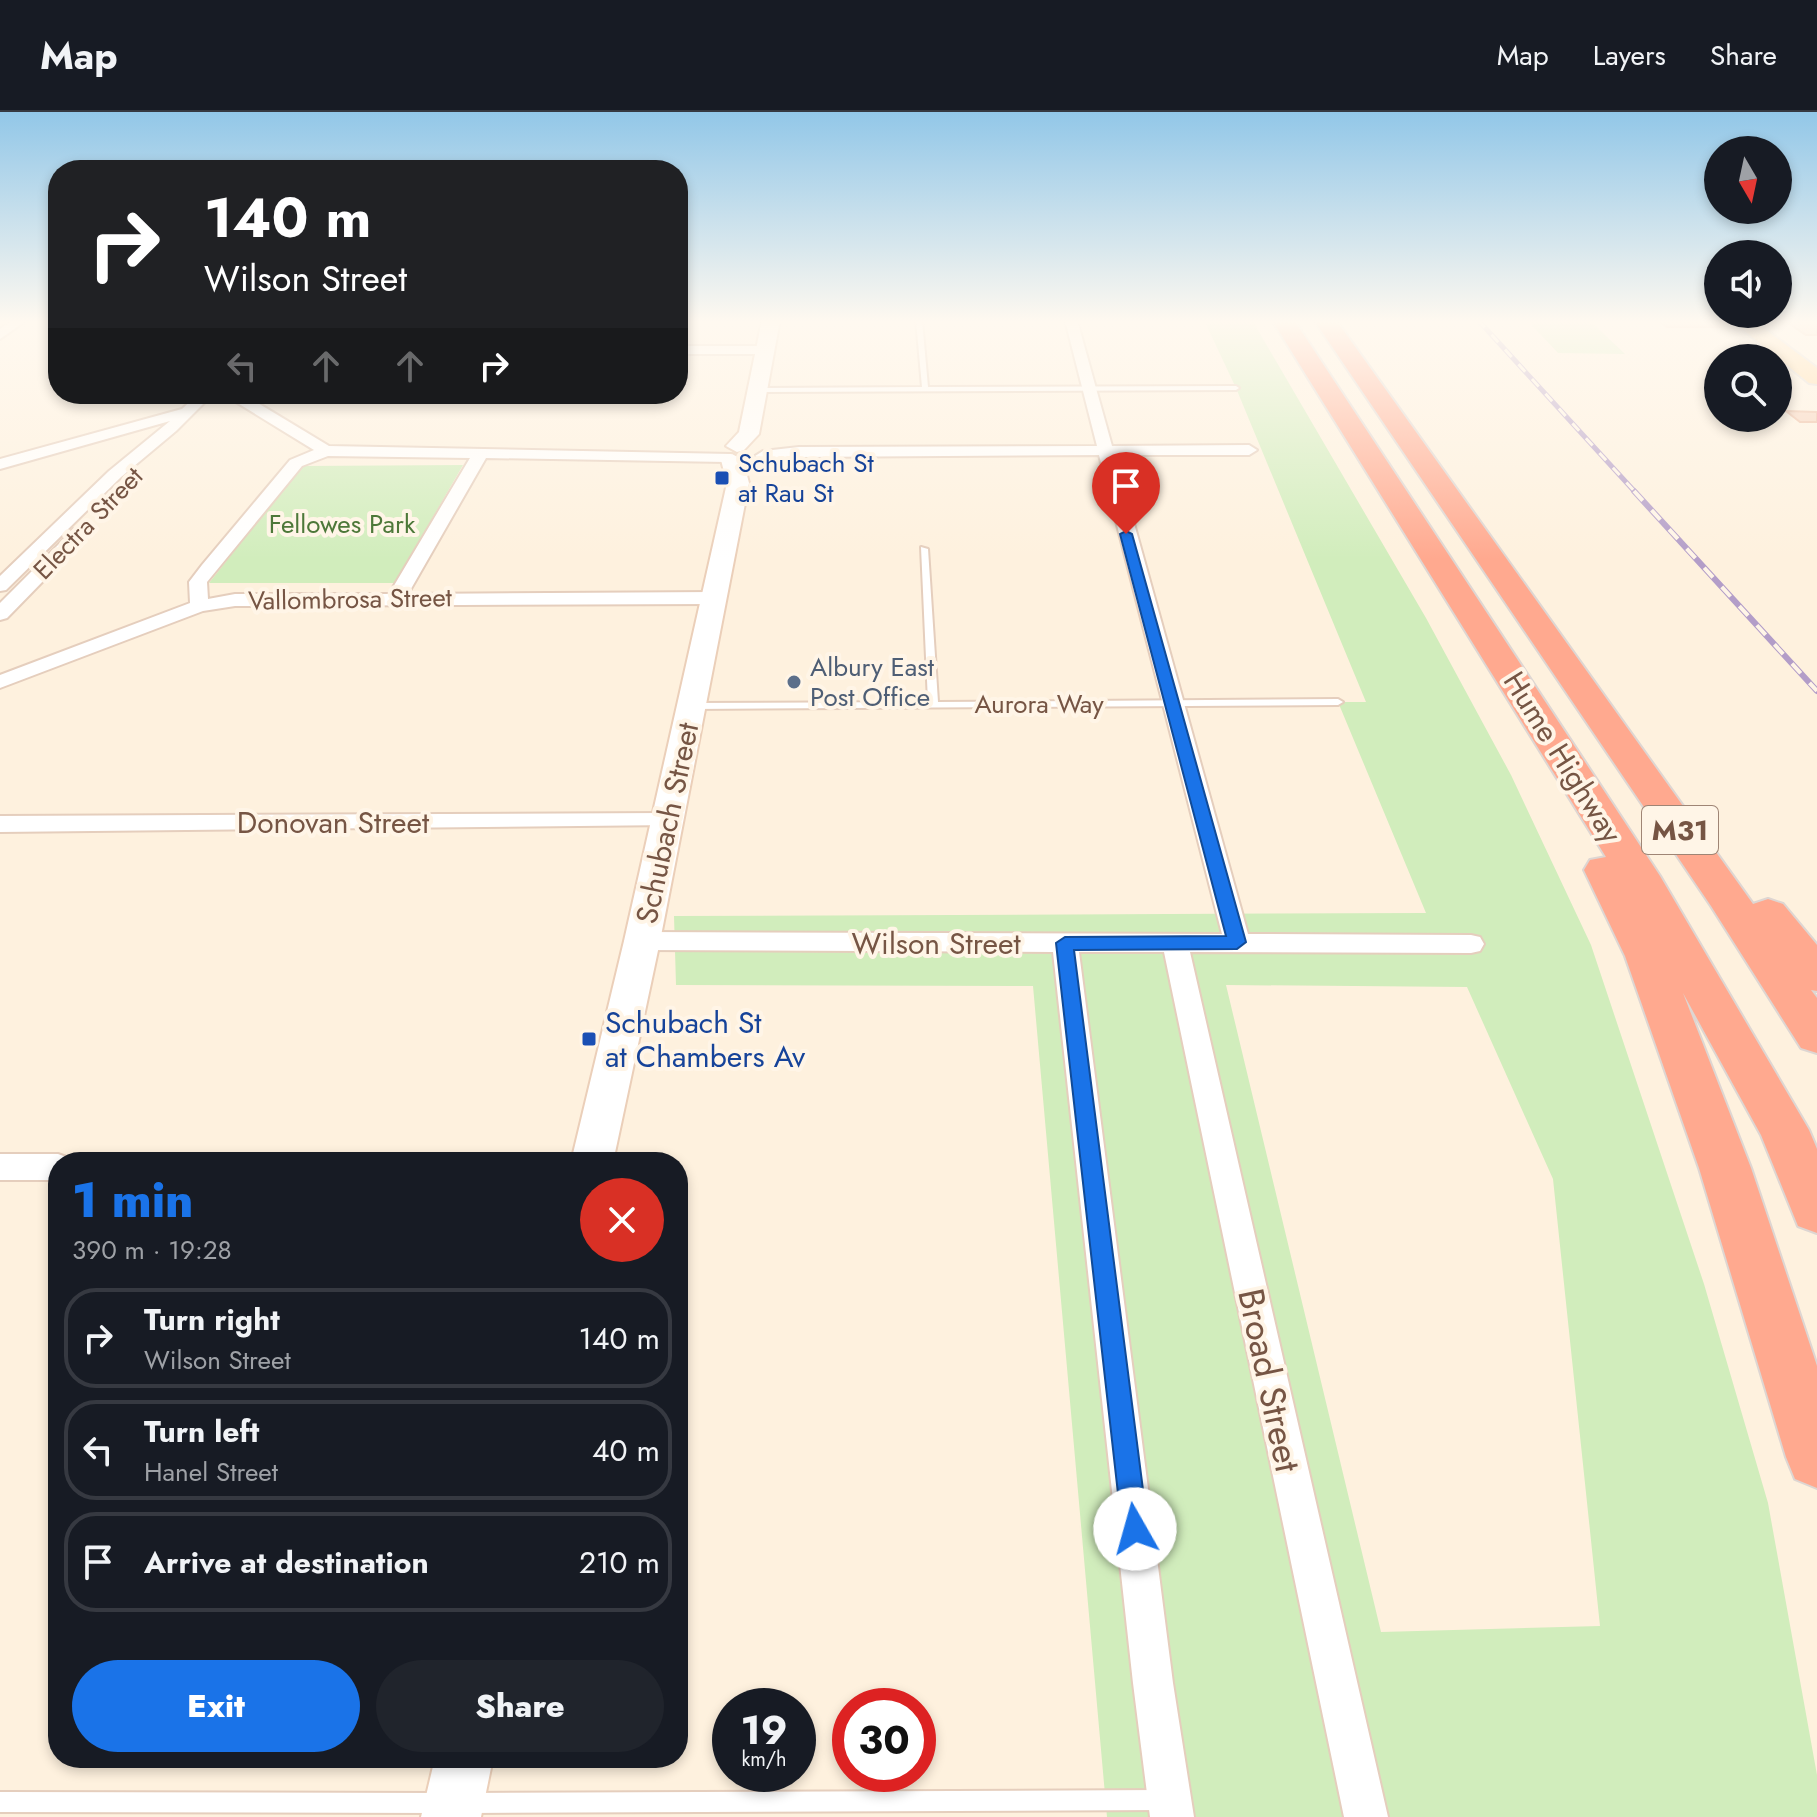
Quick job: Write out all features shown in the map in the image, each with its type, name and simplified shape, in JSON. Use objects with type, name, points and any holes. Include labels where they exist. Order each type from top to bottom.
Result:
[{"type":"highway","name":"Hume Highway","points":[[1334,400],[1653,900],[1784,1130],[1817,1210]]},
{"type":"highway","name":"Hume Highway","points":[[1380,400],[1726,896],[1817,1035]]},
{"type":"highway","points":[[1538,629],[1817,975]]},
{"type":"highway","points":[[1515,681],[1571,804],[1647,956],[1725,1168],[1817,1457]]},
{"type":"street","name":"Schubach Street","points":[[594,1152],[642,941],[755,400]]},
{"type":"street","points":[[1091,400],[1237,942]]},
{"type":"street","name":"Electra Street","points":[[0,586],[115,474],[196,404]]},
{"type":"street","points":[[0,464],[211,404]]},
{"type":"street","points":[[253,404],[326,451]]},
{"type":"street","name":"Electra Street","points":[[0,614],[142,470],[171,428]]},
{"type":"street","points":[[199,606],[198,582],[208,569],[291,469],[303,459],[326,451],[745,454],[1249,450]]},
{"type":"street","points":[[396,598],[481,453]]},
{"type":"street","name":"Vallombrosa Street","points":[[0,682],[199,606],[270,598],[714,598]]},
{"type":"street","name":"Donovan Street","points":[[0,824],[666,820]]},
{"type":"street","name":"Wilson Street","points":[[642,941],[1471,944]]},
{"type":"street","points":[[1065,943],[1171,1808]]},
{"type":"street","name":"Broad Street","points":[[1175,943],[1366,1817]]},
{"type":"street","points":[[0,1167],[48,1167]]},
{"type":"lane","points":[[924,549],[933,704]]},
{"type":"lane","name":"Aurora Way","points":[[691,706],[1338,702]]},
{"type":"lane","points":[[0,1802],[456,1793],[1171,1808]]},
{"type":"green space","points":[[1241,400],[1298,400],[1426,618],[1511,775],[1591,945],[1704,1284],[1768,1503],[1817,1775],[1817,1817],[1107,1817],[1033,986],[676,985],[674,916],[1426,913],[1338,702],[1366,702]],"holes":[[[1226,985],[1467,987],[1553,1179],[1600,1626],[1381,1632]]]},
{"type":"green space","name":"Fellowes Park","points":[[463,465],[395,583],[209,583],[302,466]]},
{"type":"building","points":[[1792,411],[1817,412],[1817,422],[1800,422],[1792,416]]},
{"type":"railway","points":[[1551,400],[1636,493]]},
{"type":"railway","points":[[1634,491],[1817,691]]},
{"type":"place","name":"Schubach St at Rau St","points":[[722,478]]},
{"type":"place","name":"Albury East Post Office","points":[[794,682]]},
{"type":"place","name":"Schubach St at Chambers Av","points":[[589,1039]]},
{"type":"route","points":[[1126,534],[1237,942],[1065,943],[1135,1529]]}]
